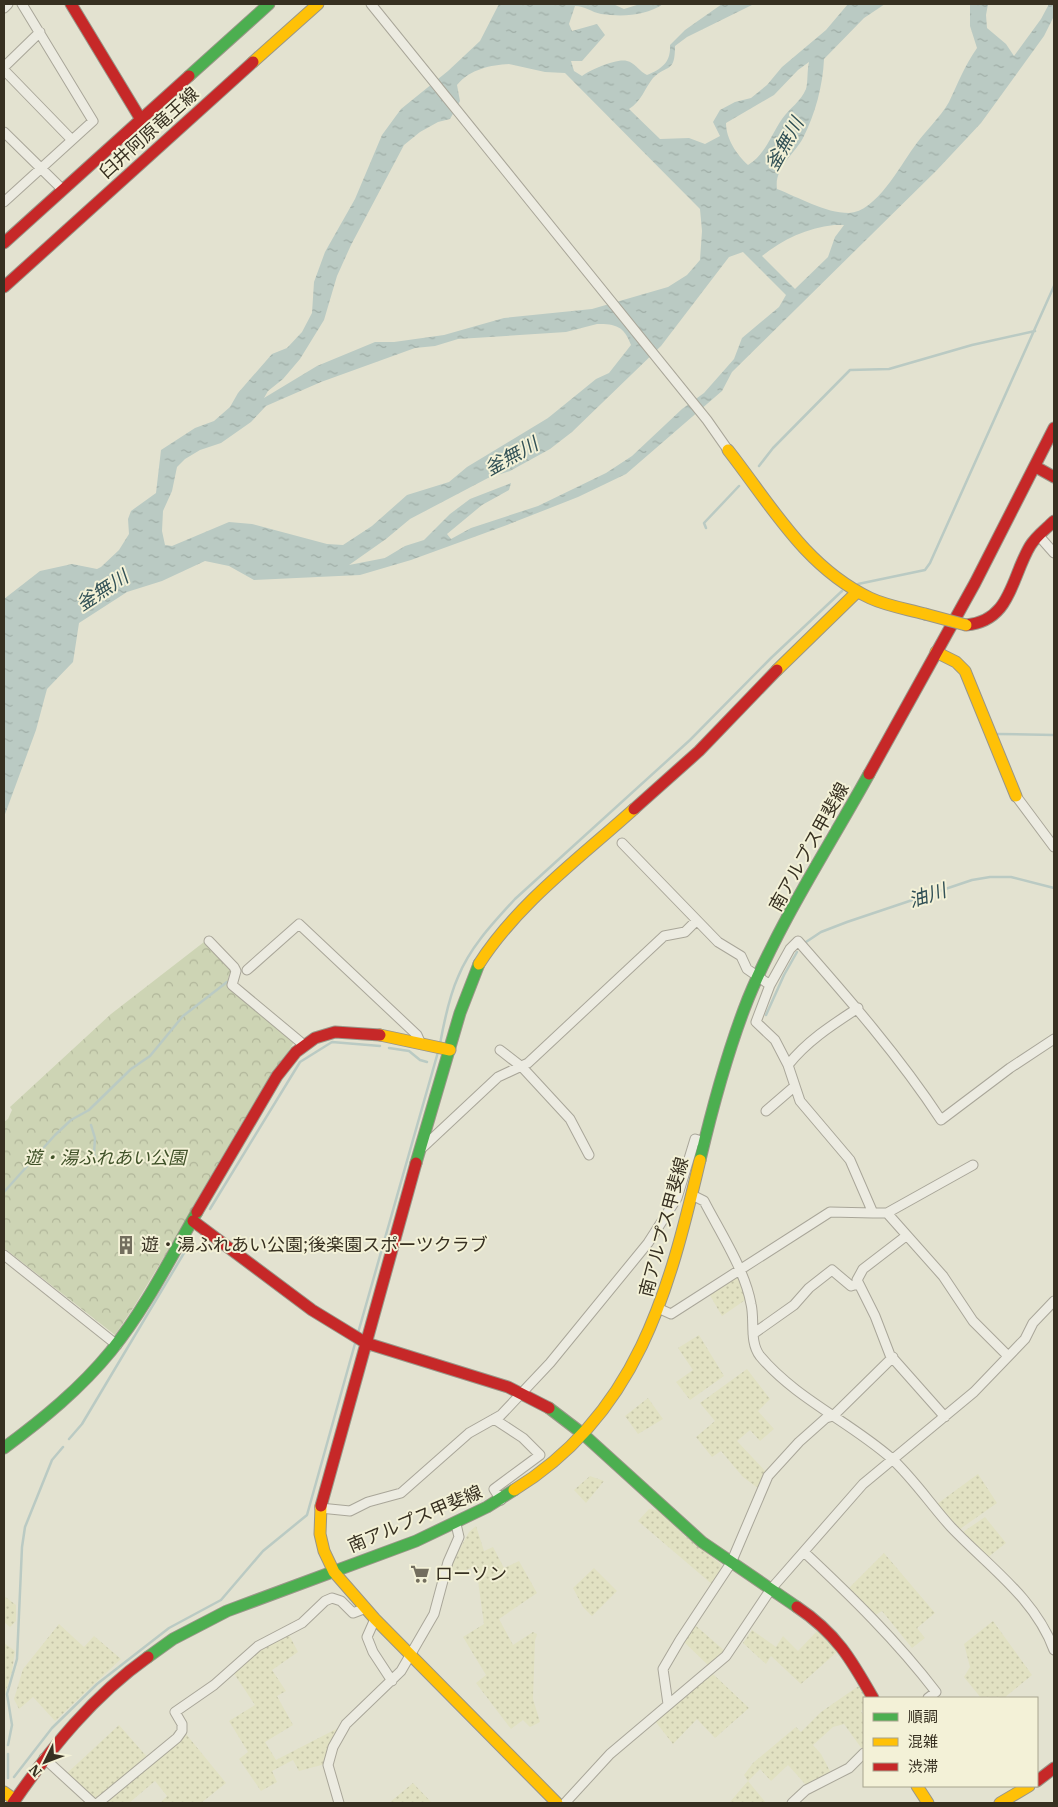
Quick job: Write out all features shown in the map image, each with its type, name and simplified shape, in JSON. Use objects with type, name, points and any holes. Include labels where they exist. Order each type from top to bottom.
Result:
[{"type":"street","points":[[4,8],[8,4]]},
{"type":"street","points":[[4,202],[94,121],[22,4]]},
{"type":"street","points":[[71,4],[140,118]]},
{"type":"street","points":[[4,243],[140,118],[269,4]]},
{"type":"street","name":"臼井阿原竜王線","points":[[4,287],[318,4]]},
{"type":"street","points":[[371,4],[707,420],[796,544],[820,566],[857,592],[888,605],[966,625],[984,623],[997,613],[1025,556],[1039,536],[1054,521]]},
{"type":"street","points":[[40,32],[4,68],[72,140]]},
{"type":"street","points":[[5,137],[42,168],[62,189]]},
{"type":"street","name":"南アルプス甲斐線","points":[[14,1802],[44,1758],[79,1717],[104,1693],[162,1647],[200,1624],[236,1608],[456,1524],[501,1500],[535,1477],[582,1434],[620,1386],[642,1349],[668,1288],[723,1066],[746,1002],[758,976],[995,548],[1054,428]]},
{"type":"street","points":[[1036,467],[1054,477]]},
{"type":"street","points":[[1039,536],[1054,553]]},
{"type":"street","points":[[557,1803],[375,1619],[334,1572],[324,1551],[320,1534],[320,1508],[399,1233],[420,1149],[469,986],[478,966],[492,944],[523,909],[699,750],[768,678],[857,592]]},
{"type":"street","points":[[936,652],[956,662],[965,671],[1016,796],[1054,847]]},
{"type":"street","points":[[622,844],[718,942],[741,956],[746,968],[770,985]]},
{"type":"street","points":[[420,1149],[498,1077],[522,1067],[664,936],[685,932],[696,921]]},
{"type":"street","points":[[248,970],[299,924],[417,1035],[421,1044]]},
{"type":"street","points":[[209,941],[234,967],[236,971],[232,984],[304,1045]]},
{"type":"street","points":[[873,1213],[850,1160],[800,1101],[788,1065],[775,1040],[756,1022],[770,985],[790,949],[798,942],[858,1008],[910,1074],[941,1120],[1010,1068],[1054,1039]]},
{"type":"street","points":[[788,1065],[798,1052],[818,1035],[858,1008]]},
{"type":"street","points":[[4,1448],[65,1401],[86,1381],[117,1345],[193,1221],[277,1076],[304,1045],[320,1035],[335,1031],[363,1033],[450,1050]]},
{"type":"street","points":[[500,1050],[522,1067],[570,1119],[589,1155]]},
{"type":"street","points":[[766,1111],[795,1086]]},
{"type":"street","points":[[320,1508],[350,1511],[368,1502],[401,1493],[469,1433],[502,1415],[550,1363],[648,1243],[677,1198],[695,1139],[705,1142]]},
{"type":"street","points":[[660,1309],[670,1314],[830,1212],[887,1213],[973,1165]]},
{"type":"street","points":[[692,1194],[704,1201],[739,1271],[752,1304],[753,1334],[759,1354],[784,1379],[891,1459],[953,1528],[1029,1604],[1048,1632],[1054,1650]]},
{"type":"street","points":[[887,1213],[943,1276],[973,1321],[1008,1356]]},
{"type":"street","points":[[193,1221],[312,1310],[366,1343],[522,1393],[550,1409],[582,1434],[702,1542],[800,1607],[833,1637],[848,1654],[872,1697]]},
{"type":"street","points":[[906,1236],[863,1269],[858,1275],[858,1284],[875,1316],[892,1357],[945,1417]]},
{"type":"street","points":[[4,1255],[117,1345]]},
{"type":"street","points":[[753,1334],[794,1305],[808,1288],[832,1270],[851,1286],[858,1284]]},
{"type":"street","points":[[565,1803],[610,1754],[668,1704],[700,1680],[726,1656],[771,1589],[863,1484],[974,1392],[1025,1339],[1033,1323],[1054,1301]]},
{"type":"street","points":[[668,1704],[663,1669],[731,1563],[768,1476],[799,1442],[826,1418],[833,1416],[892,1357]]},
{"type":"street","points":[[494,1419],[523,1438],[540,1455],[494,1490],[501,1500]]},
{"type":"street","points":[[339,1803],[328,1765],[334,1747],[346,1724],[401,1671],[434,1614],[448,1562],[459,1537],[456,1524]]},
{"type":"street","points":[[804,1552],[843,1589],[913,1662],[936,1692],[929,1697]]},
{"type":"street","points":[[98,1803],[177,1738],[182,1732],[182,1724],[175,1712],[214,1684],[258,1646],[302,1623],[325,1601],[332,1598],[341,1600],[353,1614],[366,1608]]},
{"type":"street","points":[[375,1619],[367,1637],[373,1652],[392,1680]]},
{"type":"street","points":[[792,1803],[806,1790],[849,1768],[863,1754]]},
{"type":"street","points":[[44,1758],[92,1803]]},
{"type":"street","points":[[1038,1780],[1054,1768]]},
{"type":"street","points":[[918,1787],[928,1803]]},
{"type":"street","points":[[1000,1803],[1027,1787]]},
{"type":"street","points":[[4,1792],[14,1802]]},
{"type":"green space","name":"遊・湯ふれあい公園","points":[[204,942],[232,970],[228,978],[294,1042],[115,1335],[4,1248],[4,1122],[8,1119],[12,1110],[10,1107],[111,1014]]},
{"type":"green space","points":[[736,1275],[739,1276],[748,1298],[722,1316],[708,1292]]},
{"type":"green space","points":[[699,1335],[724,1376],[690,1400],[676,1382],[693,1370],[678,1348]]},
{"type":"green space","points":[[747,1369],[770,1399],[758,1411],[774,1429],[760,1441],[750,1430],[737,1441],[766,1472],[758,1488],[743,1477],[721,1451],[712,1457],[696,1437],[715,1421],[700,1403]]},
{"type":"green space","points":[[648,1398],[663,1419],[638,1434],[625,1416]]},
{"type":"green space","points":[[978,1474],[997,1503],[960,1529],[937,1504]]},
{"type":"green space","points":[[590,1476],[604,1481],[586,1503],[574,1490]]},
{"type":"green space","points":[[649,1509],[657,1510],[686,1537],[721,1564],[723,1570],[713,1585],[638,1521]]},
{"type":"green space","points":[[985,1517],[1006,1543],[987,1558],[963,1532]]},
{"type":"green space","points":[[476,1526],[484,1551],[493,1547],[504,1568],[519,1561],[537,1593],[499,1619],[513,1645],[533,1632],[537,1634],[535,1641],[533,1699],[540,1722],[530,1727],[523,1720],[511,1729],[476,1683],[486,1675],[463,1637],[484,1624],[476,1566],[447,1578],[451,1565],[469,1532]]},
{"type":"green space","points":[[884,1553],[935,1613],[917,1628],[925,1638],[912,1648],[882,1611],[874,1616],[848,1589]]},
{"type":"green space","points":[[594,1568],[617,1591],[592,1616],[583,1607],[573,1588]]},
{"type":"green space","points":[[4,1596],[16,1605],[16,1621],[10,1627],[4,1622]]},
{"type":"green space","points":[[993,1621],[1032,1675],[1005,1697],[980,1697],[964,1677],[970,1667],[964,1644]]},
{"type":"green space","points":[[59,1624],[84,1647],[94,1636],[121,1659],[55,1721],[33,1697],[19,1709],[14,1699],[23,1669]]},
{"type":"green space","points":[[695,1625],[727,1653],[711,1668],[683,1641]]},
{"type":"green space","points":[[752,1630],[776,1647],[783,1636],[798,1651],[818,1630],[838,1651],[801,1684],[771,1656],[766,1664],[743,1643]]},
{"type":"green space","points":[[288,1633],[298,1652],[272,1670],[286,1691],[277,1696],[293,1725],[265,1742],[276,1760],[342,1726],[325,1764],[299,1771],[293,1760],[272,1771],[277,1782],[261,1791],[239,1759],[248,1752],[229,1721],[255,1705],[233,1672],[259,1648]]},
{"type":"green space","points":[[4,1643],[15,1651],[12,1671],[4,1698]]},
{"type":"green space","points":[[713,1674],[749,1708],[715,1738],[697,1719],[673,1744],[655,1721]]},
{"type":"green space","points":[[860,1685],[865,1697],[863,1697],[863,1710],[861,1711],[863,1715],[862,1749],[844,1724],[833,1727],[813,1745],[821,1754],[831,1773],[806,1785],[788,1765],[771,1781],[760,1769],[748,1781],[744,1775],[753,1763],[796,1727],[801,1732],[821,1712]]},
{"type":"green space","points":[[119,1725],[148,1758],[95,1803],[65,1775]]},
{"type":"green space","points":[[186,1734],[226,1783],[201,1803],[160,1803],[167,1796],[155,1781],[129,1803],[102,1803]]},
{"type":"green space","points":[[748,1781],[766,1803],[729,1803]]},
{"type":"green space","points":[[413,1783],[432,1803],[389,1803]]},
{"type":"water","name":"釜無川","points":[[499,4],[613,4],[624,9],[640,4],[663,4],[649,11],[625,15],[601,14],[575,6],[569,24],[572,31],[597,24],[605,35],[582,61],[571,61],[574,71],[582,76],[604,65],[617,61],[627,61],[647,75],[664,64],[669,56],[670,45],[685,30],[722,4],[754,4],[687,37],[675,46],[672,65],[653,78],[640,99],[629,109],[660,139],[689,138],[705,144],[720,136],[713,122],[720,110],[735,102],[751,98],[767,85],[782,67],[826,30],[848,4],[885,4],[864,18],[824,59],[815,110],[803,138],[782,168],[777,181],[777,189],[821,208],[849,213],[859,211],[878,197],[949,102],[977,48],[970,26],[970,4],[988,4],[986,15],[987,28],[1006,44],[1014,56],[1041,19],[1049,4],[1054,4],[1054,16],[1044,36],[981,123],[937,170],[732,372],[722,391],[626,474],[578,497],[507,525],[411,560],[360,575],[254,580],[229,566],[205,561],[162,581],[127,592],[79,623],[73,662],[47,689],[36,730],[4,817],[4,599],[40,571],[72,564],[97,569],[119,550],[129,534],[128,519],[131,511],[156,493],[161,450],[195,428],[214,421],[230,407],[238,393],[272,354],[287,348],[302,332],[312,313],[314,282],[325,252],[355,199],[382,135],[401,109],[448,71],[480,41]],"holes":[[[809,62],[807,86],[804,93],[782,119],[759,156],[748,165],[733,146],[726,129],[726,123],[774,95],[798,70]],[[509,64],[545,72],[565,73],[700,209],[702,231],[700,260],[687,275],[668,287],[592,309],[504,318],[444,335],[394,342],[375,342],[317,366],[264,398],[268,391],[283,379],[300,359],[324,320],[337,276],[351,245],[404,145],[420,132],[438,122],[450,119],[460,101],[457,85],[468,75],[481,69]],[[844,225],[835,237],[828,257],[795,289],[762,256],[778,244],[796,235],[824,226]],[[743,252],[786,295],[779,307],[742,338],[734,359],[704,393],[682,409],[632,456],[606,473],[538,506],[471,528],[451,539],[447,534],[482,505],[509,490],[511,483],[470,499],[450,514],[424,540],[405,546],[385,558],[349,565],[386,539],[410,519],[488,478],[510,471],[550,449],[572,432],[661,346],[729,257]],[[604,324],[618,327],[622,330],[631,345],[609,373],[596,379],[548,418],[467,467],[449,482],[407,495],[372,526],[343,545],[327,544],[252,524],[229,522],[172,546],[165,545],[162,531],[163,511],[172,491],[177,467],[185,459],[200,450],[221,443],[251,422],[266,406],[321,382],[415,348],[435,346],[458,339],[566,332]]]},
{"type":"waterway","points":[[858,584],[925,570],[930,563],[1054,286]]},
{"type":"waterway","points":[[759,466],[773,448],[850,370],[889,369],[972,345],[1035,331]]},
{"type":"waterway","points":[[706,528],[704,523],[739,486]]},
{"type":"waterway","points":[[440,1044],[449,1001],[463,966],[476,945],[498,917],[515,899],[690,740],[771,658],[842,591]]},
{"type":"waterway","points":[[998,734],[1054,735]]},
{"type":"waterway","name":"油川","points":[[806,942],[821,932],[847,922],[972,880],[990,877],[1011,877],[1054,888]]},
{"type":"waterway","name":"油川","points":[[766,1015],[784,975],[797,952]]},
{"type":"waterway","points":[[4,1192],[55,1135],[71,1120],[89,1110],[131,1069],[150,1056],[183,1016],[227,982]]},
{"type":"waterway","points":[[210,1209],[300,1062],[332,1042],[380,1046]]},
{"type":"waterway","points":[[389,1048],[409,1051],[420,1060],[427,1062]]},
{"type":"waterway","points":[[358,1333],[438,1052]]},
{"type":"waterway","points":[[91,1125],[95,1138],[94,1153],[97,1163]]},
{"type":"waterway","points":[[69,1439],[82,1424],[190,1243]]},
{"type":"waterway","points":[[14,1777],[52,1728],[97,1684],[169,1628],[221,1600],[263,1551],[307,1515],[356,1340]]},
{"type":"waterway","points":[[8,1745],[12,1725],[7,1694],[17,1659],[22,1547],[25,1527],[52,1460],[63,1447]]},
{"type":"waterway","points":[[8,1754],[8,1778]]},
{"type":"traffic: fast","points":[[189,76],[269,4]]},
{"type":"traffic: fast","points":[[700,1160],[715,1099],[748,999],[775,941],[805,885],[869,774]]},
{"type":"traffic: fast","points":[[416,1163],[460,1013],[479,964]]},
{"type":"traffic: fast","points":[[4,1448],[60,1403],[87,1378],[111,1351],[146,1301],[197,1212]]},
{"type":"traffic: fast","points":[[549,1408],[583,1434],[702,1542],[797,1607]]},
{"type":"traffic: fast","points":[[148,1657],[173,1639],[227,1611],[416,1541],[487,1507],[514,1490]]},
{"type":"traffic: slow","points":[[253,62],[318,4]]},
{"type":"traffic: slow","points":[[728,450],[791,533],[826,570],[870,598],[925,614]]},
{"type":"traffic: slow","points":[[777,670],[857,592]]},
{"type":"traffic: slow","points":[[925,614],[966,625]]},
{"type":"traffic: slow","points":[[936,652],[956,662],[965,671],[1016,796]]},
{"type":"traffic: slow","points":[[479,964],[512,921],[531,901],[634,809]]},
{"type":"traffic: slow","points":[[380,1035],[450,1050]]},
{"type":"traffic: slow","points":[[514,1490],[556,1460],[591,1425],[619,1387],[642,1346],[660,1302],[675,1256],[700,1160]]},
{"type":"traffic: slow","points":[[321,1506],[320,1534],[324,1551],[334,1572],[375,1619],[557,1803]]},
{"type":"traffic: slow","points":[[918,1787],[928,1803]]},
{"type":"traffic: slow","points":[[1000,1803],[1027,1787]]},
{"type":"traffic: slow","points":[[4,1792],[15,1800]]},
{"type":"traffic: jam","points":[[71,4],[140,118]]},
{"type":"traffic: jam","points":[[4,287],[253,62]]},
{"type":"traffic: jam","points":[[4,243],[189,76]]},
{"type":"traffic: jam","points":[[869,774],[975,583],[1054,428]]},
{"type":"traffic: jam","points":[[1036,467],[1054,477]]},
{"type":"traffic: jam","points":[[966,625],[981,622],[1001,607],[1008,596],[1030,546],[1054,521]]},
{"type":"traffic: jam","points":[[634,809],[699,751],[777,670]]},
{"type":"traffic: jam","points":[[197,1212],[277,1076],[296,1052],[315,1038],[335,1032],[380,1035]]},
{"type":"traffic: jam","points":[[321,1506],[416,1163]]},
{"type":"traffic: jam","points":[[193,1221],[312,1310],[366,1343],[508,1387],[549,1408]]},
{"type":"traffic: jam","points":[[797,1607],[811,1617],[832,1637],[850,1659],[872,1697]]},
{"type":"traffic: jam","points":[[13,1803],[42,1762],[74,1724],[109,1689],[148,1657]]},
{"type":"traffic: jam","points":[[1038,1780],[1054,1768]]},
{"type":"place","name":"遊・湯ふれあい公園;後楽園スポーツクラブ","points":[[126,1245]]},
{"type":"place","name":"ローソン","points":[[420,1574]]}]
